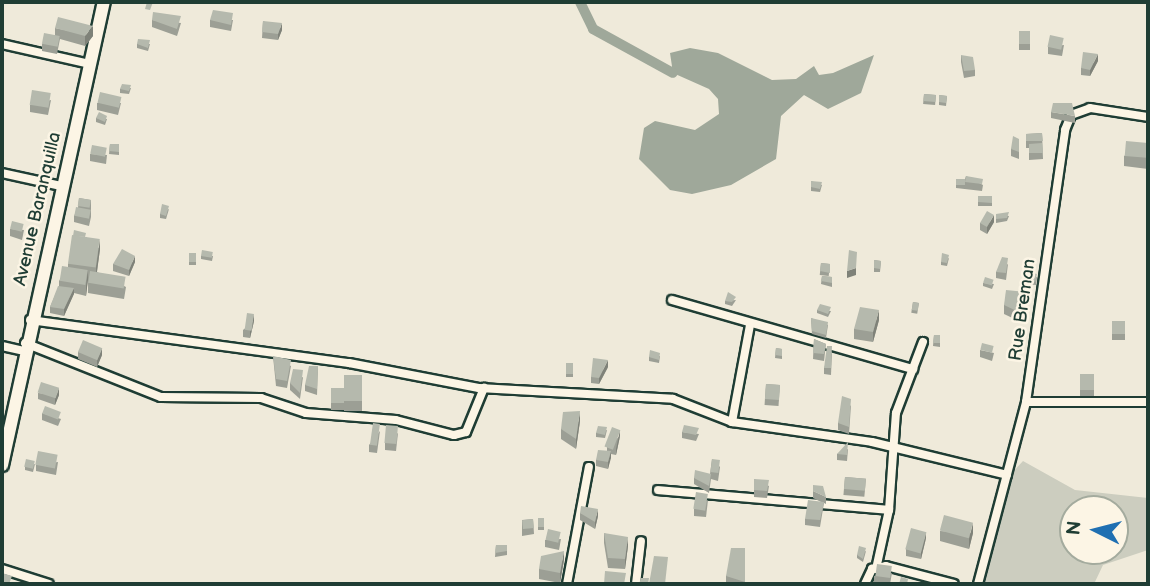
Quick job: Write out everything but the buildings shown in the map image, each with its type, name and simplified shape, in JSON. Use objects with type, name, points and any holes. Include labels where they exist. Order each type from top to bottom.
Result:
[{"type":"main road","name":"Avenue Baranquilla","points":[[2,466],[24,347],[104,2]]},
{"type":"street","points":[[2,44],[90,64]]},
{"type":"street","name":"Rue Breman","points":[[978,584],[1026,401],[1071,115],[1090,108],[1148,117]]},
{"type":"street","points":[[2,173],[61,186]]},
{"type":"street","points":[[672,300],[750,325],[913,369]]},
{"type":"street","points":[[30,320],[349,363],[484,388],[673,399],[732,422],[893,447],[1007,475]]},
{"type":"street","points":[[732,422],[750,325]]},
{"type":"street","points":[[865,584],[876,569],[888,510],[896,413],[923,342]]},
{"type":"street","points":[[2,346],[24,347],[161,397],[261,398],[306,413],[396,420],[454,435],[466,432],[484,388]]},
{"type":"street","points":[[1026,401],[1148,402]]},
{"type":"street","points":[[567,584],[589,467]]},
{"type":"street","points":[[658,490],[888,510]]},
{"type":"street","points":[[636,584],[641,541]]},
{"type":"street","points":[[2,569],[49,584]]},
{"type":"street","points":[[876,569],[954,584]]},
{"type":"shaded area","points":[[690,48],[718,53],[772,80],[796,79],[814,66],[819,75],[833,73],[874,55],[861,93],[828,109],[804,95],[781,116],[776,159],[731,185],[692,194],[670,190],[639,159],[644,128],[655,121],[695,130],[719,114],[718,99],[709,89],[673,73],[670,53]]},
{"type":"shaded area","points":[[1023,461],[1075,490],[1121,495],[1059,495],[1059,565],[1103,565],[1094,584],[983,584],[1010,475]]},
{"type":"shaded area","points":[[1129,496],[1148,498],[1148,550],[1129,556]]},
{"type":"waterway","points":[[580,2],[593,29],[673,73]]}]
